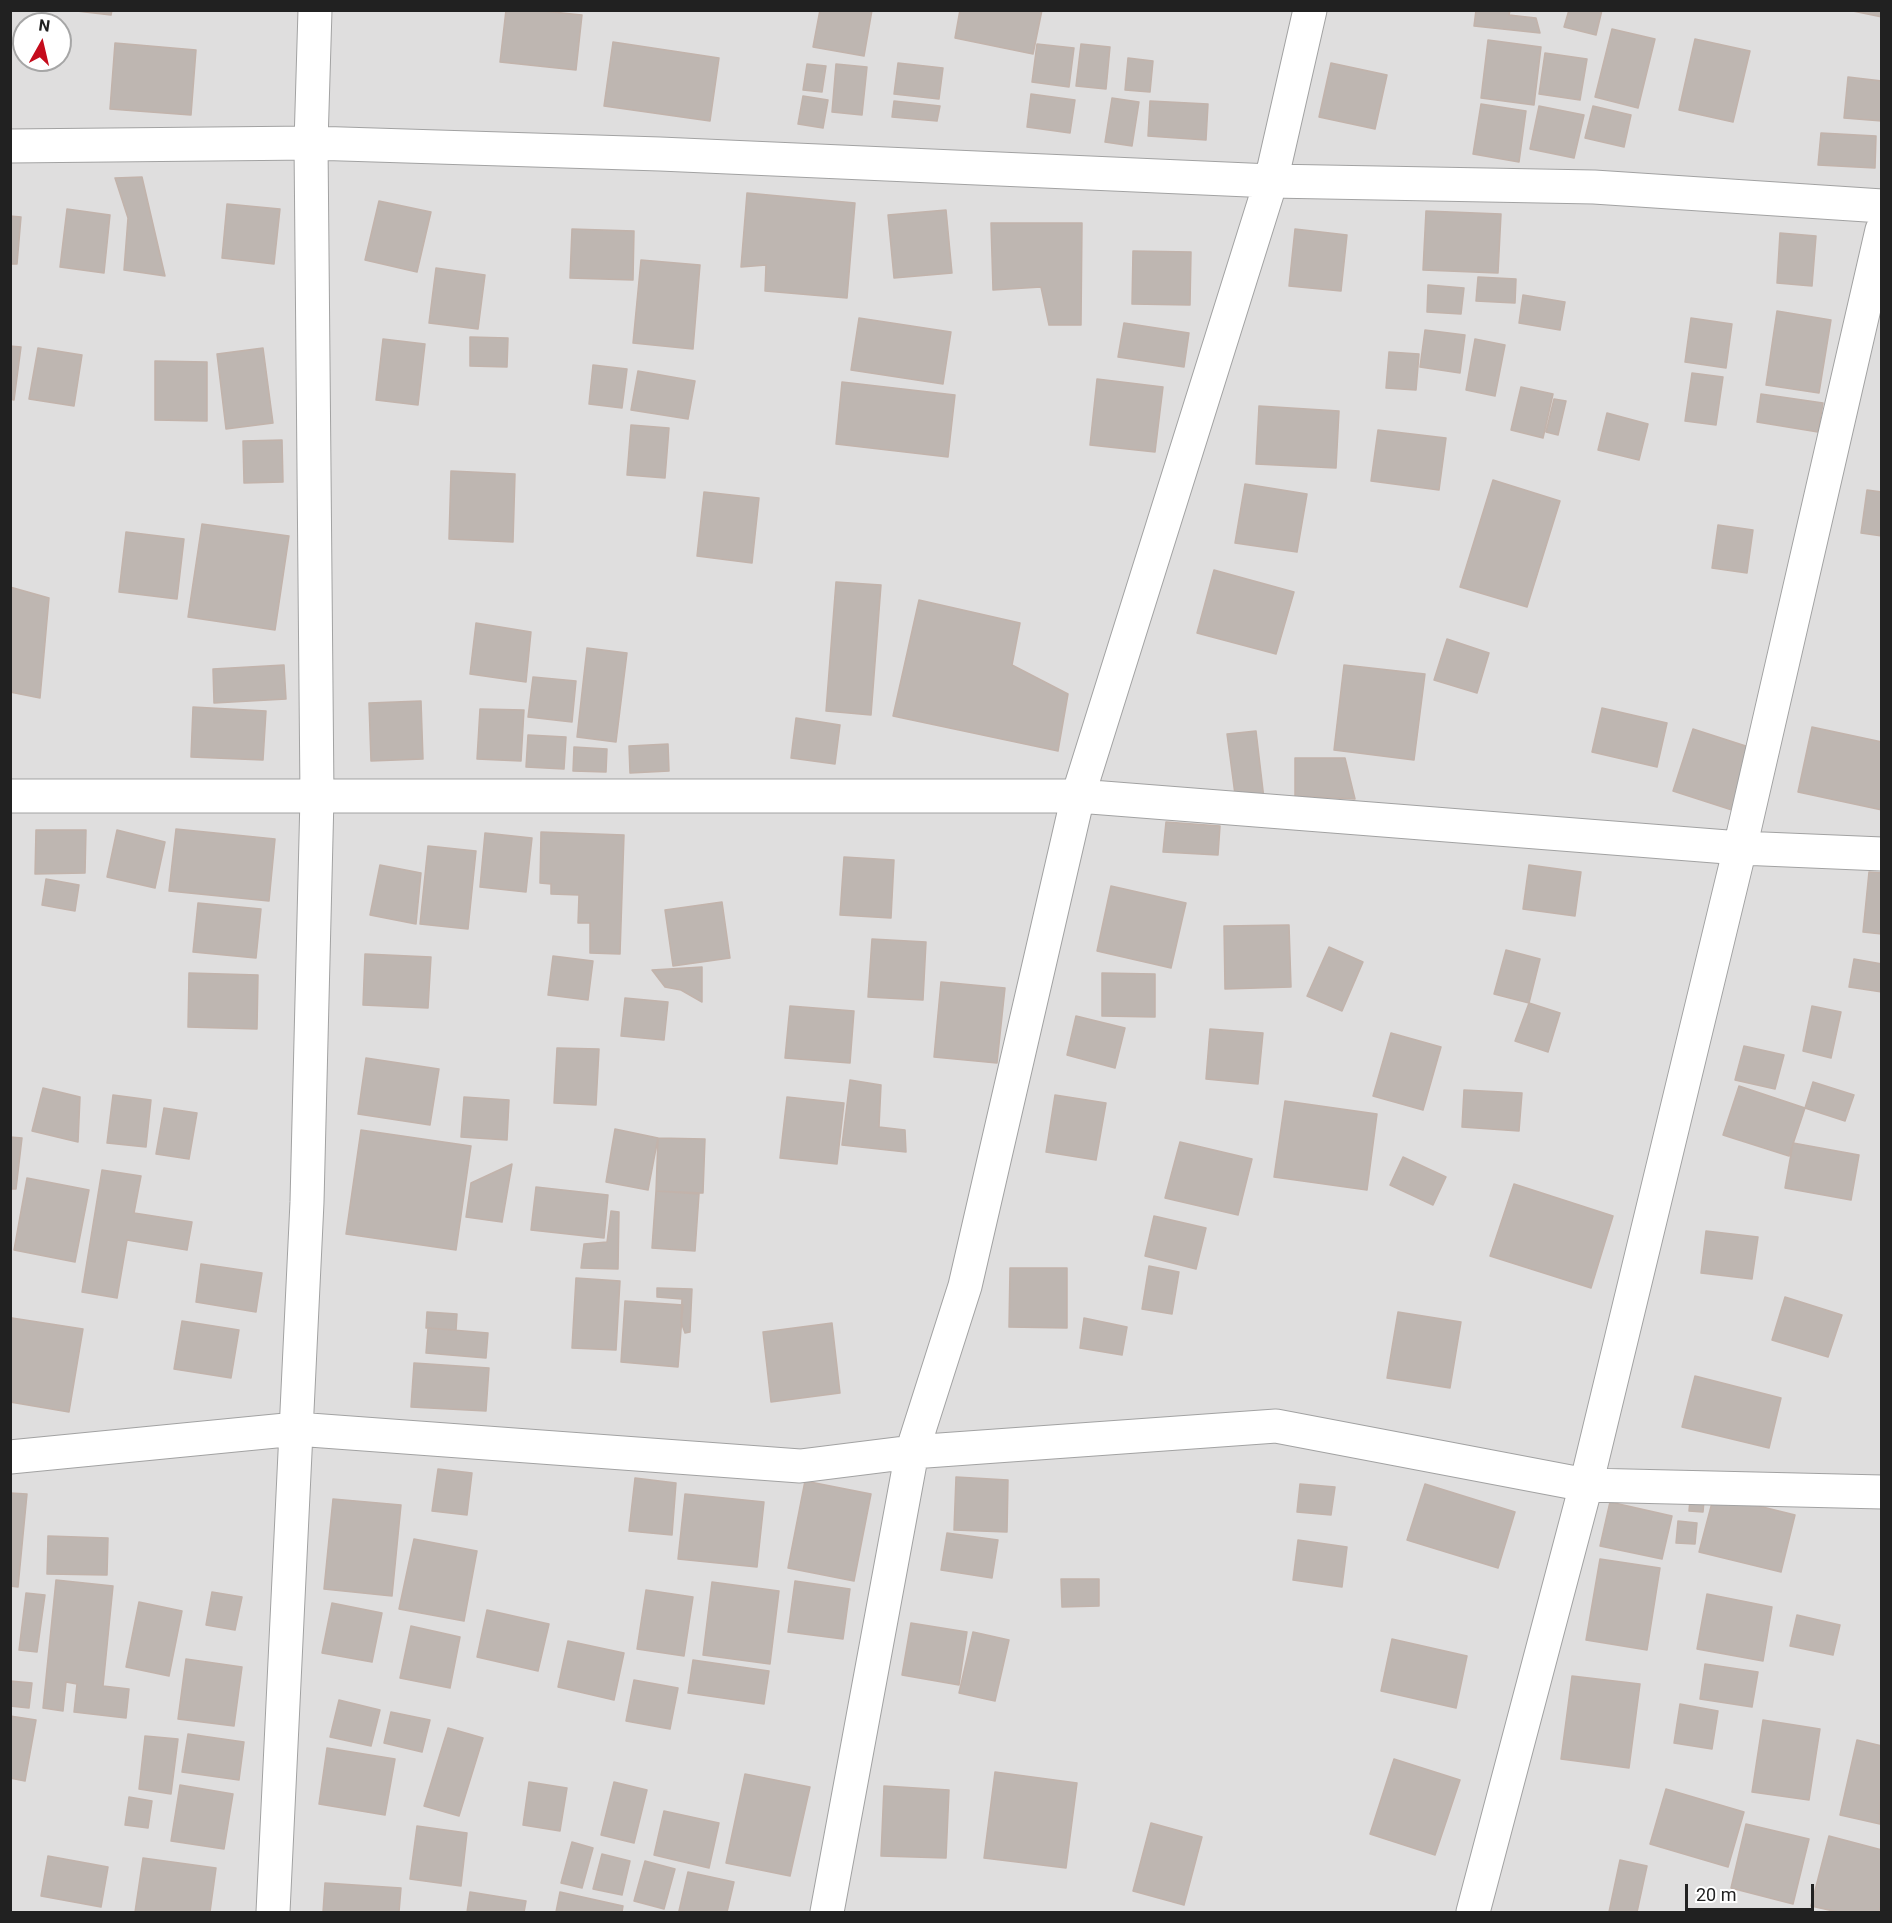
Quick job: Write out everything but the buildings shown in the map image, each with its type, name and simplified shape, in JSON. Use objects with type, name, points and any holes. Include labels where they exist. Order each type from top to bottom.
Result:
[{"type":"street","points":[[273,1912],[307,1202],[317,796],[311,143],[315,10]]},
{"type":"street","points":[[827,1912],[912,1452],[965,1287],[1078,796],[1271,181],[1310,10]]},
{"type":"street","points":[[10,146],[311,143],[672,155],[1271,181],[1594,187],[1881,206]]},
{"type":"street","points":[[1473,1912],[1586,1485],[1740,848],[1881,230]]},
{"type":"street","points":[[10,796],[1078,796],[1740,848],[1881,854]]},
{"type":"street","points":[[10,1457],[296,1429],[800,1466],[912,1452],[1276,1426],[1586,1485],[1881,1491]]},
{"type":"shaded area","points":[[11,11],[1881,11],[1881,1912],[11,1912]]}]
